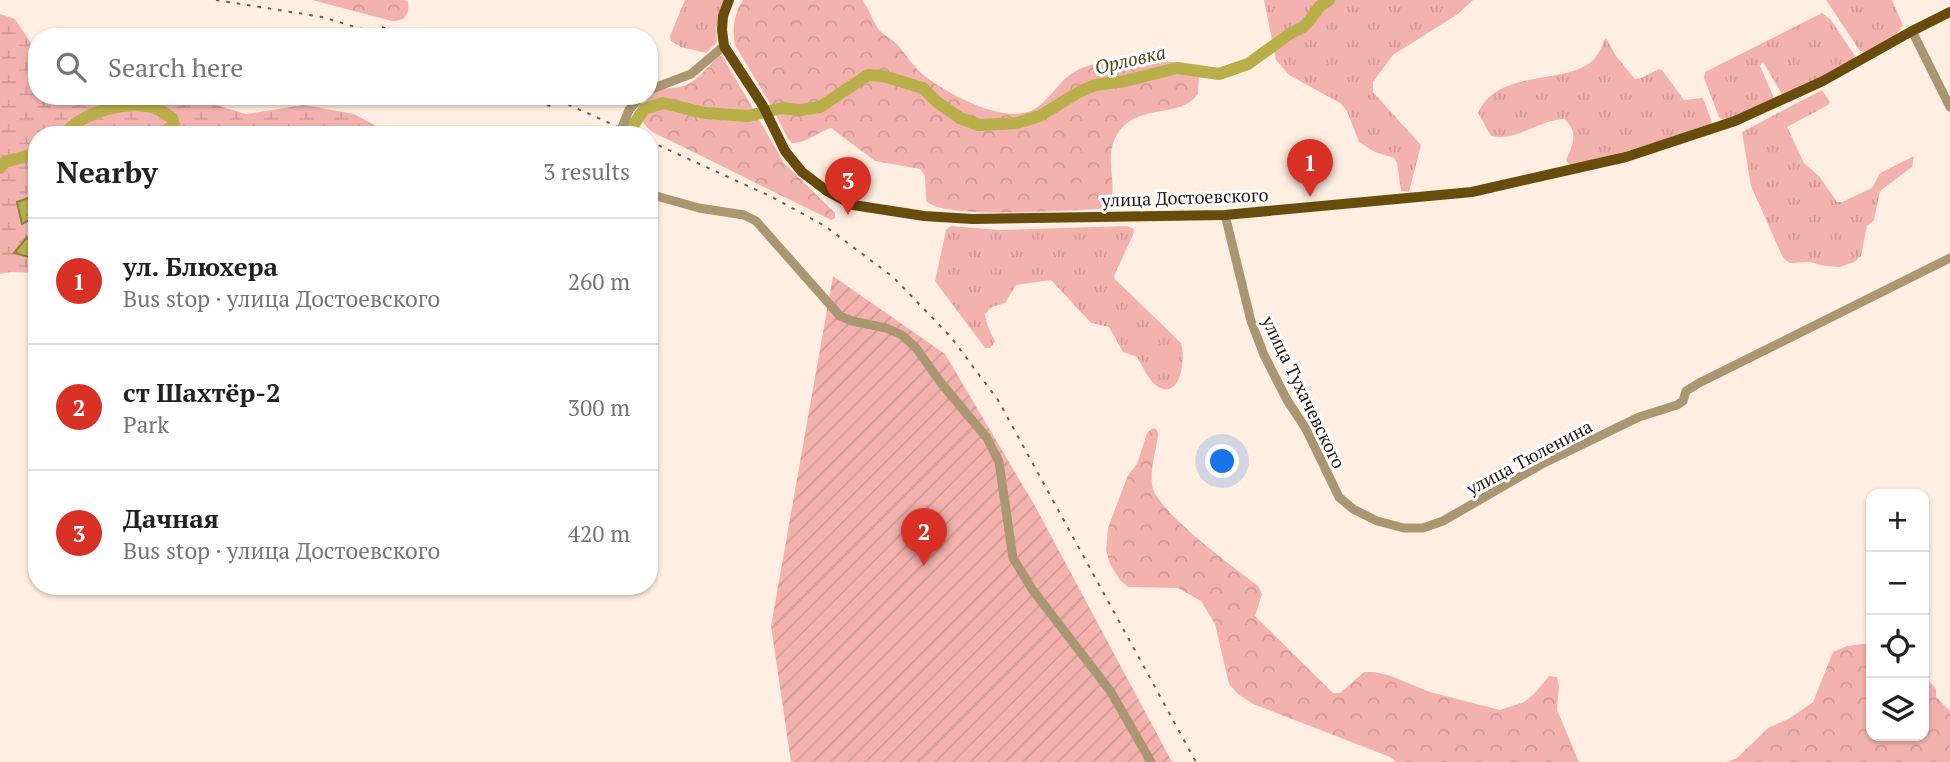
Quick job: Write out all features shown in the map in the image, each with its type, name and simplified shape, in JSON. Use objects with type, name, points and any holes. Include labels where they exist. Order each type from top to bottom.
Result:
[{"type":"main road","points":[[724,46],[722,30],[729,0]]},
{"type":"main road","name":"улица Достоевского","points":[[724,46],[772,123],[785,151],[802,172],[853,205],[924,216],[972,219],[1225,215],[1472,192],[1626,157],[1769,107],[1950,12]]},
{"type":"street","points":[[1912,31],[1950,107]]},
{"type":"street","points":[[658,87],[691,74],[724,46]]},
{"type":"street","points":[[622,126],[633,105]]},
{"type":"street","points":[[658,197],[699,208],[744,215],[756,221],[840,316],[892,330],[916,348],[993,447],[1004,489],[1013,558],[1032,589],[1111,692],[1151,762]]},
{"type":"street","name":"улица Тухачевского","points":[[1225,215],[1251,321],[1269,364],[1306,429],[1339,497],[1353,509],[1377,521]]},
{"type":"street","name":"улица Тюленина","points":[[1377,521],[1404,528],[1423,528],[1443,521],[1540,465],[1639,417],[1677,405],[1683,401],[1686,391],[1950,258]]},
{"type":"green space","points":[[312,0],[404,0],[408,2],[408,10],[406,16],[392,21]]},
{"type":"green space","points":[[685,0],[724,0],[716,29],[717,42],[706,53],[681,47],[671,41],[670,36]]},
{"type":"green space","points":[[743,0],[862,0],[878,29],[898,45],[922,73],[965,100],[997,112],[1027,112],[1045,101],[1075,71],[1108,61],[1153,60],[1194,66],[1199,75],[1198,94],[1181,106],[1139,116],[1120,130],[1111,151],[1112,192],[1106,209],[983,212],[938,207],[926,201],[925,176],[920,169],[875,161],[831,128],[802,142],[792,143],[788,139],[735,45],[734,22]]},
{"type":"green space","points":[[1264,0],[1473,0],[1458,14],[1393,55],[1373,82],[1373,92],[1421,145],[1409,192],[1401,191],[1394,158],[1375,152],[1359,142],[1347,111],[1340,103],[1289,75],[1276,60]]},
{"type":"green space","points":[[1826,0],[1892,0],[1903,25],[1896,35],[1865,52],[1860,51]]},
{"type":"green space","points":[[1822,13],[1831,20],[1855,56],[1852,61],[1783,96],[1763,62],[1760,66],[1774,98],[1729,119],[1723,120],[1719,117],[1704,78],[1705,72]]},
{"type":"green space","points":[[0,14],[15,19],[28,38],[28,105],[216,105],[246,114],[304,105],[354,114],[376,126],[28,126],[28,273],[0,274]]},
{"type":"green space","points":[[1606,38],[1616,56],[1635,79],[1662,70],[1684,100],[1703,98],[1712,122],[1707,127],[1570,166],[1566,160],[1573,133],[1564,119],[1518,134],[1491,136],[1478,113],[1487,99],[1515,84],[1578,69],[1594,60]]},
{"type":"green space","points":[[719,55],[723,57],[784,163],[835,213],[835,218],[831,220],[660,136],[658,126],[647,126],[642,119],[644,105],[658,105],[658,90],[686,85],[704,72]]},
{"type":"green space","points":[[1822,90],[1830,102],[1828,105],[1787,127],[1804,163],[1819,176],[1837,202],[1872,188],[1880,173],[1914,156],[1912,167],[1880,191],[1874,220],[1867,226],[1861,256],[1840,267],[1810,262],[1790,263],[1783,258],[1751,186],[1742,132]]},
{"type":"green space","points":[[951,226],[999,230],[1127,226],[1134,229],[1114,276],[1181,343],[1182,367],[1176,383],[1172,388],[1157,386],[1148,377],[1137,357],[1123,352],[1109,327],[1091,323],[1051,280],[1016,285],[1005,303],[992,307],[985,314],[995,342],[990,348],[985,348],[935,281],[946,230]]},
{"type":"green space","points":[[833,276],[945,354],[1035,506],[1172,762],[791,762],[771,626]]},
{"type":"green space","points":[[1153,428],[1158,435],[1152,466],[1152,484],[1156,495],[1180,523],[1258,586],[1262,594],[1255,616],[1333,693],[1340,693],[1364,672],[1375,672],[1430,692],[1500,710],[1524,702],[1549,676],[1557,677],[1557,710],[1579,762],[1396,762],[1390,757],[1253,704],[1238,694],[1229,684],[1215,624],[1201,601],[1178,588],[1128,587],[1110,564],[1106,550],[1108,528],[1128,475],[1137,464],[1147,433]]},
{"type":"green space","points":[[1866,644],[1866,741],[1929,741],[1929,681],[1936,689],[1936,697],[1950,711],[1950,762],[1726,762],[1737,758],[1768,728],[1790,718],[1813,702],[1833,652],[1847,646]]},
{"type":"water","points":[[28,198],[28,221],[22,224],[17,202]]},
{"type":"water","points":[[27,237],[28,237],[28,257],[14,253]]},
{"type":"waterway","name":"Орловка","points":[[658,105],[663,103],[705,113],[748,116],[782,108],[800,110],[820,107],[868,75],[883,76],[923,88],[960,118],[979,125],[1017,123],[1040,116],[1095,85],[1125,81],[1177,68],[1219,74],[1248,64],[1303,27],[1320,6],[1329,0]]},
{"type":"waterway","name":"Орловка","points":[[73,126],[107,109],[134,105]]},
{"type":"waterway","name":"Орловка","points":[[134,105],[157,109],[172,118],[173,126]]},
{"type":"waterway","name":"Орловка","points":[[633,126],[644,109],[657,105]]},
{"type":"waterway","name":"Орловка","points":[[0,168],[5,162],[28,156]]},
{"type":"railway","points":[[216,0],[322,17],[359,28]]},
{"type":"railway","points":[[547,105],[556,109]]},
{"type":"railway","points":[[569,105],[616,126]]},
{"type":"railway","points":[[658,145],[770,196],[825,226],[893,277],[950,336],[998,400],[1196,762]]},
{"type":"place","name":"ул. Блюхера","points":[[1310,197]]},
{"type":"place","name":"Дачная","points":[[848,215]]},
{"type":"place","name":"ст Шахтёр-2","points":[[924,566]]}]
